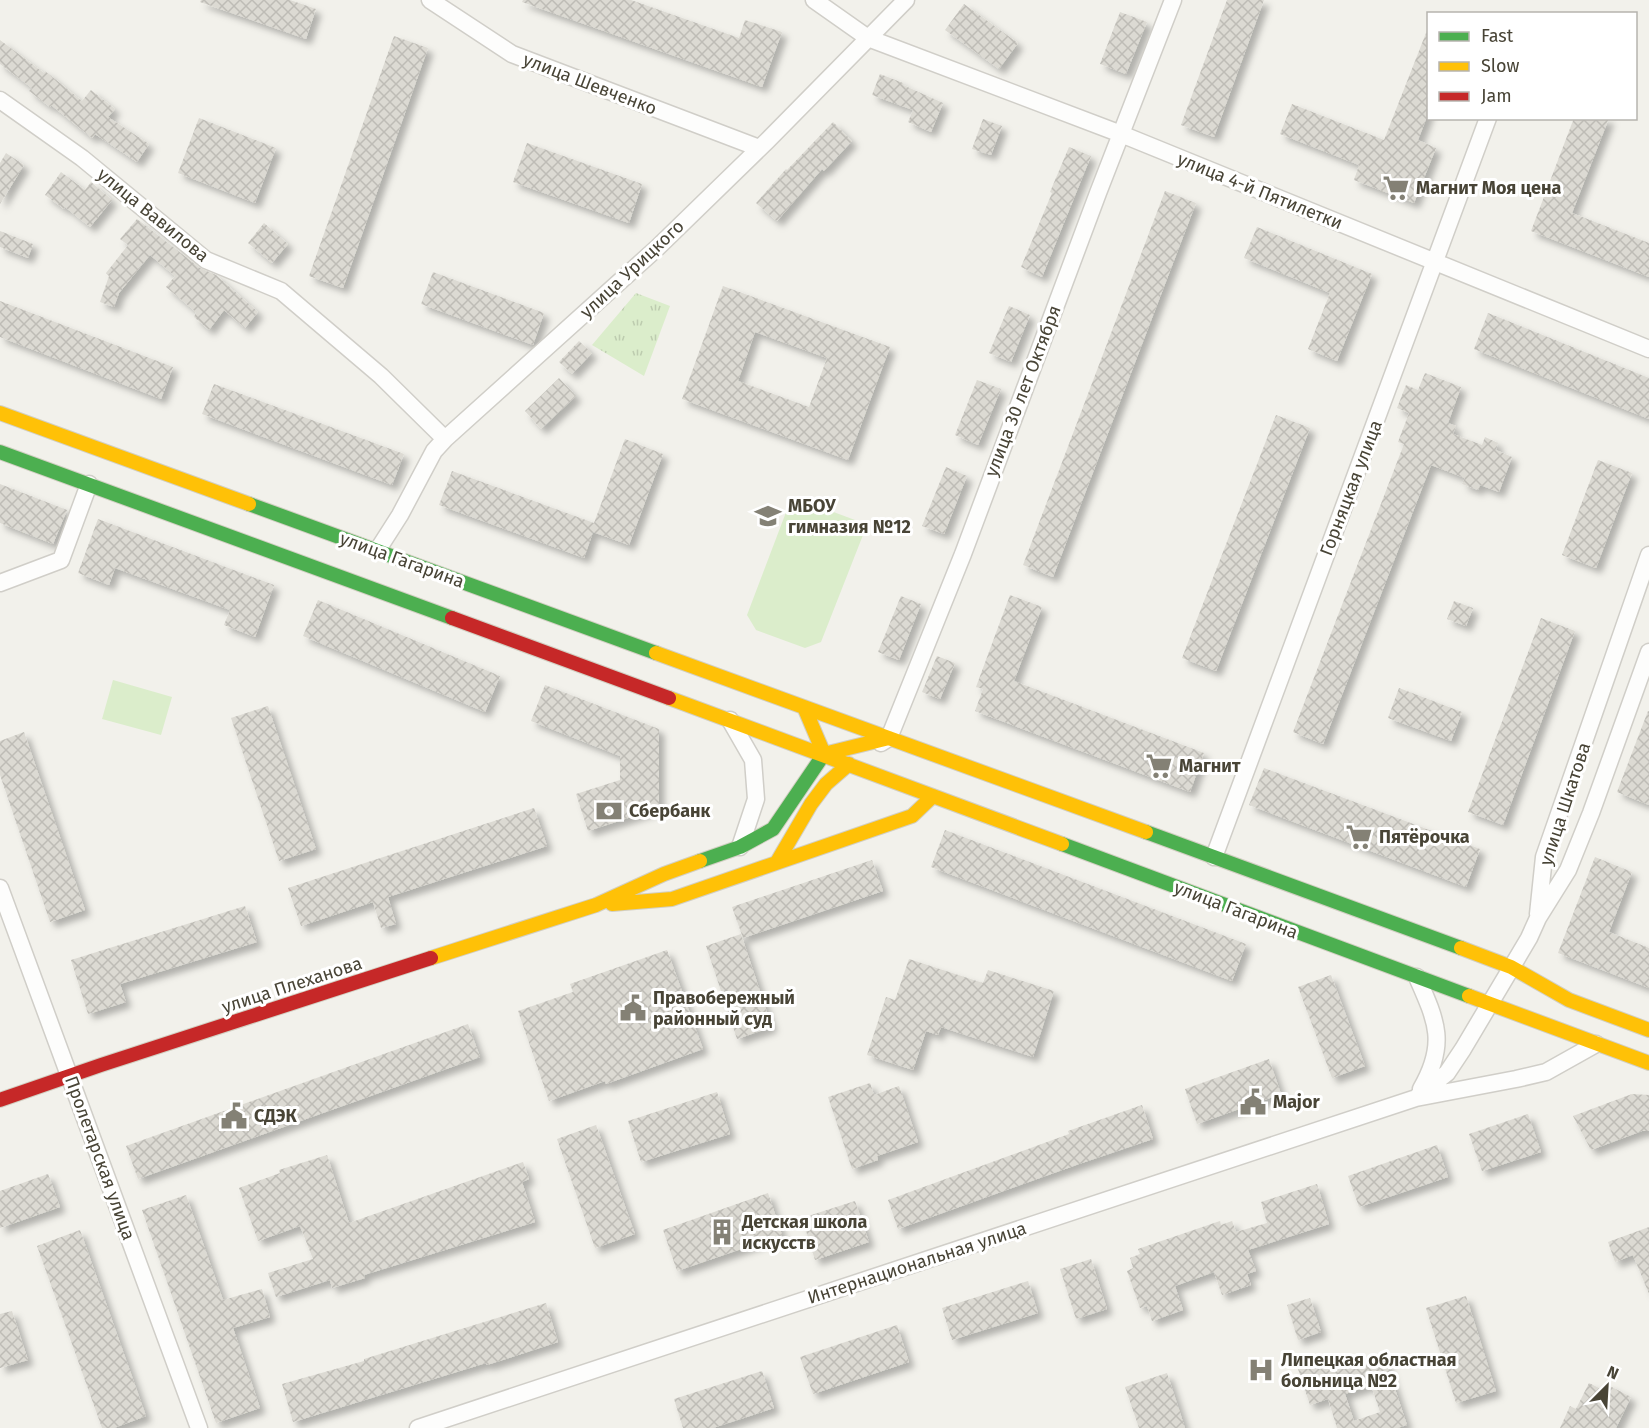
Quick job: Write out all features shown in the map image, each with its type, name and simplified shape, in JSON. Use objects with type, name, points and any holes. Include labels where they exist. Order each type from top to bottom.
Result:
[{"type":"main road","name":"улица Гагарина","points":[[0,413],[372,560],[804,707],[1511,967],[1569,1000],[1649,1030]]},
{"type":"main road","name":"улица Гагарина","points":[[0,452],[824,754],[1489,1005],[1649,1063]]},
{"type":"main road","points":[[346,579],[372,560]]},
{"type":"main road","points":[[804,707],[824,754],[811,804]]},
{"type":"main road","points":[[824,754],[889,738]]},
{"type":"main road","name":"улица Плеханова","points":[[0,1100],[596,905],[664,874],[740,847],[773,829],[824,754]]},
{"type":"main road","points":[[777,862],[811,804],[826,784],[849,764]]},
{"type":"main road","name":"улица Плеханова","points":[[596,905],[672,899],[912,816],[933,796]]},
{"type":"street","name":"улица Шевченко","points":[[430,0],[512,54],[759,148]]},
{"type":"street","name":"улица 4-й Пятилетки","points":[[814,0],[868,38],[1120,134],[1649,349]]},
{"type":"street","name":"улица Урицкого","points":[[372,560],[434,451],[445,439],[657,248],[906,0]]},
{"type":"street","name":"улица 30 лет Октября","points":[[889,738],[963,554],[1120,134],[1173,0]]},
{"type":"street","name":"улица Вавилова","points":[[0,100],[82,158],[206,260],[281,291],[381,376],[445,439]]},
{"type":"street","name":"Горняцкая улица","points":[[1214,857],[1487,120]]},
{"type":"street","points":[[0,583],[61,560],[89,484]]},
{"type":"street","name":"улица Шкатова","points":[[1538,918],[1544,857],[1649,555]]},
{"type":"street","name":"улица Шкатова","points":[[1538,918],[1568,870],[1649,652]]},
{"type":"street","points":[[730,720],[753,760],[756,799],[740,847]]},
{"type":"street","points":[[849,764],[889,738]]},
{"type":"street","name":"Пролетарская улица","points":[[0,888],[199,1428]]},
{"type":"street","points":[[1416,1098],[1447,1073],[1529,938],[1538,918]]},
{"type":"street","points":[[1416,1098],[1431,1072],[1436,1053],[1434,1014],[1417,977]]},
{"type":"street","points":[[1416,1098],[1546,1072],[1596,1044]]},
{"type":"street","name":"Интернациональная улица","points":[[418,1428],[1416,1098]]},
{"type":"green space","points":[[636,293],[670,306],[644,376],[592,345]]},
{"type":"green space","points":[[804,501],[855,520],[863,535],[821,642],[805,648],[756,630],[747,615],[788,507]]},
{"type":"green space","points":[[113,680],[172,697],[161,735],[102,719]]},
{"type":"building","points":[[201,0],[290,0],[316,9],[306,39],[200,2]]},
{"type":"building","points":[[523,0],[631,0],[739,38],[745,20],[782,32],[762,87],[522,2]]},
{"type":"building","points":[[1227,0],[1264,0],[1214,137],[1181,125]]},
{"type":"building","points":[[964,4],[1018,43],[999,69],[945,30]]},
{"type":"building","points":[[1120,12],[1147,22],[1126,74],[1100,64]]},
{"type":"building","points":[[1427,31],[1427,117],[1418,140],[1436,148],[1414,203],[1354,180],[1359,165],[1280,134],[1292,104],[1384,140]]},
{"type":"building","points":[[394,36],[428,48],[343,288],[309,276]]},
{"type":"building","points":[[0,40],[44,73],[45,71],[82,101],[91,90],[115,109],[108,117],[149,144],[137,162],[95,134],[92,138],[51,105],[50,107],[29,91],[32,88],[0,64]]},
{"type":"building","points":[[880,74],[943,103],[931,132],[908,122],[913,110],[872,95]]},
{"type":"building","points":[[199,118],[276,148],[255,203],[178,173]]},
{"type":"building","points":[[983,119],[1002,126],[991,155],[972,149]]},
{"type":"building","points":[[1573,120],[1608,120],[1572,213],[1649,243],[1649,277],[1531,231]]},
{"type":"building","points":[[833,122],[852,141],[824,171],[822,169],[777,221],[756,203]]},
{"type":"building","points":[[527,143],[642,184],[629,223],[513,182]]},
{"type":"building","points":[[1069,147],[1091,156],[1042,277],[1021,267]]},
{"type":"building","points":[[6,153],[24,165],[0,204],[0,163]]},
{"type":"building","points":[[61,172],[85,190],[91,182],[112,200],[90,227],[65,207],[64,209],[45,195]]},
{"type":"building","points":[[1165,191],[1196,203],[1053,577],[1023,565]]},
{"type":"building","points":[[137,219],[200,268],[216,275],[258,312],[245,328],[224,310],[209,330],[194,317],[196,312],[166,287],[175,276],[150,255],[119,293],[114,307],[100,302],[109,276],[106,273],[128,245],[120,239]]},
{"type":"building","points":[[264,223],[288,244],[272,263],[248,243]]},
{"type":"building","points":[[1257,227],[1372,274],[1337,361],[1308,349],[1330,293],[1244,258]]},
{"type":"building","points":[[0,231],[33,244],[28,258],[0,247]]},
{"type":"building","points":[[433,272],[544,313],[533,345],[421,304]]},
{"type":"building","points":[[723,286],[890,347],[848,460],[682,399]],"holes":[[[755,332],[827,358],[809,407],[738,381]]]},
{"type":"building","points":[[0,301],[173,367],[161,399],[0,337]]},
{"type":"building","points":[[1009,306],[1030,315],[1011,362],[989,353]]},
{"type":"building","points":[[1488,313],[1649,378],[1649,419],[1474,349]]},
{"type":"building","points":[[579,341],[592,353],[572,374],[559,362]]},
{"type":"building","points":[[1425,373],[1461,387],[1448,423],[1456,426],[1453,434],[1482,445],[1485,437],[1498,443],[1496,450],[1512,457],[1499,492],[1480,485],[1478,490],[1462,484],[1465,478],[1431,465],[1323,744],[1293,732],[1404,444],[1398,442],[1409,413],[1397,408],[1406,385],[1418,390]]},
{"type":"building","points":[[559,378],[576,396],[541,429],[525,411]]},
{"type":"building","points":[[977,380],[1001,389],[978,445],[955,435]]},
{"type":"building","points":[[214,384],[404,454],[392,485],[202,414]]},
{"type":"building","points":[[1276,415],[1310,428],[1216,671],[1182,658]]},
{"type":"building","points":[[625,439],[663,454],[629,545],[593,532],[584,558],[439,505],[452,471],[594,523]]},
{"type":"building","points":[[1598,460],[1632,473],[1596,568],[1562,555]]},
{"type":"building","points":[[946,467],[967,476],[944,534],[922,526]]},
{"type":"building","points":[[0,484],[67,510],[53,544],[0,523]]},
{"type":"building","points":[[98,519],[274,585],[255,637],[224,625],[230,610],[115,568],[109,585],[78,573]]},
{"type":"building","points":[[1010,595],[1042,607],[1014,681],[1204,753],[1190,792],[975,711],[983,689],[976,687]]},
{"type":"building","points":[[901,596],[921,604],[899,660],[878,652]]},
{"type":"building","points":[[318,600],[500,676],[485,712],[303,636]]},
{"type":"building","points":[[1454,601],[1473,608],[1466,626],[1447,619]]},
{"type":"building","points":[[1541,618],[1575,631],[1503,825],[1468,812]]},
{"type":"building","points":[[937,656],[955,663],[940,699],[922,692]]},
{"type":"building","points":[[545,685],[659,729],[659,808],[588,831],[576,794],[620,780],[620,756],[531,721]]},
{"type":"building","points":[[1399,688],[1462,712],[1451,741],[1388,718]]},
{"type":"building","points":[[268,706],[316,849],[279,861],[231,718]]},
{"type":"building","points":[[1649,711],[1649,805],[1617,792]]},
{"type":"building","points":[[24,732],[85,910],[50,922],[0,775],[0,741]]},
{"type":"building","points":[[1264,768],[1480,849],[1466,887],[1249,805]]},
{"type":"building","points":[[534,808],[547,846],[388,897],[396,924],[381,928],[373,902],[301,926],[288,888]]},
{"type":"building","points":[[945,830],[1246,944],[1232,981],[931,867]]},
{"type":"building","points":[[1595,857],[1632,872],[1609,932],[1649,948],[1649,988],[1558,953]]},
{"type":"building","points":[[872,860],[883,891],[743,938],[732,907]]},
{"type":"building","points":[[245,906],[257,942],[120,984],[126,1002],[88,1014],[71,960]]},
{"type":"building","points":[[741,934],[772,1027],[737,1039],[706,946]]},
{"type":"building","name":"Правобережный районный суд","points":[[667,950],[703,1049],[606,1084],[605,1081],[549,1101],[518,1011],[573,992],[570,984]]},
{"type":"building","points":[[909,959],[983,983],[988,970],[1054,991],[1033,1057],[941,1027],[938,1035],[926,1031],[913,1070],[867,1055],[886,997],[895,1000]]},
{"type":"building","points":[[1331,975],[1365,1066],[1332,1078],[1298,987]]},
{"type":"building","points":[[468,1024],[480,1057],[138,1179],[126,1146]]},
{"type":"building","points":[[1269,1059],[1281,1094],[1197,1124],[1185,1089]]},
{"type":"building","points":[[870,1083],[874,1095],[899,1086],[918,1142],[877,1156],[878,1160],[852,1169],[828,1097]]},
{"type":"building","points":[[717,1092],[730,1134],[641,1162],[628,1121]]},
{"type":"building","points":[[1632,1094],[1649,1095],[1649,1131],[1642,1131],[1591,1150],[1573,1116]]},
{"type":"building","points":[[1142,1105],[1153,1139],[898,1229],[888,1200]]},
{"type":"building","points":[[1528,1114],[1541,1152],[1482,1171],[1469,1134]]},
{"type":"building","points":[[596,1125],[635,1234],[595,1248],[557,1139]]},
{"type":"building","points":[[1437,1145],[1448,1177],[1359,1207],[1348,1176]]},
{"type":"building","points":[[327,1155],[349,1223],[523,1162],[529,1179],[522,1182],[535,1222],[364,1275],[365,1278],[332,1288],[330,1280],[276,1297],[268,1273],[313,1259],[300,1226],[258,1241],[239,1188],[280,1173],[279,1170]]},
{"type":"building","points":[[48,1174],[60,1207],[0,1228],[0,1191]]},
{"type":"building","points":[[1317,1184],[1329,1224],[1248,1250],[1256,1271],[1247,1274],[1251,1285],[1222,1295],[1214,1272],[1175,1286],[1183,1310],[1152,1321],[1147,1306],[1140,1308],[1127,1271],[1133,1268],[1130,1258],[1140,1254],[1138,1249],[1220,1221],[1221,1225],[1232,1221],[1236,1232],[1267,1223],[1261,1202]]},
{"type":"building","name":"Детская школа искусств","points":[[768,1193],[782,1235],[677,1271],[663,1230]]},
{"type":"building","points":[[186,1195],[223,1300],[262,1289],[270,1317],[233,1328],[260,1408],[216,1423],[142,1210]]},
{"type":"building","points":[[855,1201],[869,1242],[815,1260],[802,1218]]},
{"type":"building","points":[[1649,1227],[1649,1294],[1633,1255],[1615,1262],[1608,1242]]},
{"type":"building","points":[[80,1230],[146,1416],[114,1428],[102,1428],[37,1246]]},
{"type":"building","points":[[1091,1259],[1107,1309],[1076,1319],[1060,1269]]},
{"type":"building","points":[[1028,1281],[1038,1313],[952,1340],[942,1308]]},
{"type":"building","points":[[1466,1296],[1496,1391],[1456,1403],[1426,1308]]},
{"type":"building","points":[[1310,1298],[1321,1332],[1298,1340],[1287,1305]]},
{"type":"building","points":[[546,1303],[558,1342],[293,1422],[282,1384],[364,1361],[364,1359]]},
{"type":"building","points":[[12,1311],[28,1360],[0,1368],[0,1314]]},
{"type":"building","points":[[897,1325],[909,1362],[813,1394],[800,1357]]},
{"type":"building","points":[[1383,1353],[1407,1425],[1397,1428],[1337,1428],[1328,1399],[1310,1405],[1298,1369],[1333,1358],[1336,1369]],"holes":[[[1371,1385],[1380,1412],[1354,1421],[1345,1394]]]},
{"type":"building","points":[[762,1371],[774,1408],[713,1428],[683,1428],[674,1399]]},
{"type":"building","points":[[1167,1373],[1185,1428],[1139,1428],[1125,1387]]},
{"type":"building","points":[[1589,1383],[1603,1390],[1606,1384],[1631,1397],[1616,1428],[1560,1428],[1570,1406],[1576,1409]]},
{"type":"traffic: fast","points":[[0,452],[452,618]]},
{"type":"traffic: fast","points":[[249,504],[656,653]]},
{"type":"traffic: fast","points":[[700,861],[740,847],[773,829],[824,754]]},
{"type":"traffic: fast","points":[[1146,832],[1461,948]]},
{"type":"traffic: fast","points":[[1062,844],[1469,996]]},
{"type":"traffic: slow","points":[[0,413],[249,504]]},
{"type":"traffic: slow","points":[[656,653],[1146,832]]},
{"type":"traffic: slow","points":[[669,698],[1062,844]]},
{"type":"traffic: slow","points":[[804,707],[824,754]]},
{"type":"traffic: slow","points":[[824,754],[889,738]]},
{"type":"traffic: slow","points":[[777,862],[811,804],[826,784],[849,764]]},
{"type":"traffic: slow","points":[[612,904],[672,899],[912,816],[933,796]]},
{"type":"traffic: slow","points":[[431,958],[596,905],[664,874],[700,861]]},
{"type":"traffic: slow","points":[[1461,948],[1511,967],[1569,1000],[1649,1030]]},
{"type":"traffic: slow","points":[[1469,996],[1649,1063]]},
{"type":"traffic: jam","points":[[452,618],[669,698]]},
{"type":"traffic: jam","points":[[0,1100],[431,958]]},
{"type":"place","name":"Магнит Моя цена","points":[[1396,188]]},
{"type":"place","name":"МБОУ гимназия №12","points":[[768,516]]},
{"type":"place","name":"Магнит","points":[[1159,766]]},
{"type":"place","name":"Сбербанк","points":[[609,811]]},
{"type":"place","name":"Пятёрочка","points":[[1359,837]]},
{"type":"place","name":"Правобережный районный суд","points":[[633,1008]]},
{"type":"place","name":"Major","points":[[1253,1102]]},
{"type":"place","name":"СДЭК","points":[[234,1116]]},
{"type":"place","name":"Детская школа искусств","points":[[722,1232]]},
{"type":"place","name":"Липецкая областная больница №2","points":[[1261,1370]]}]
